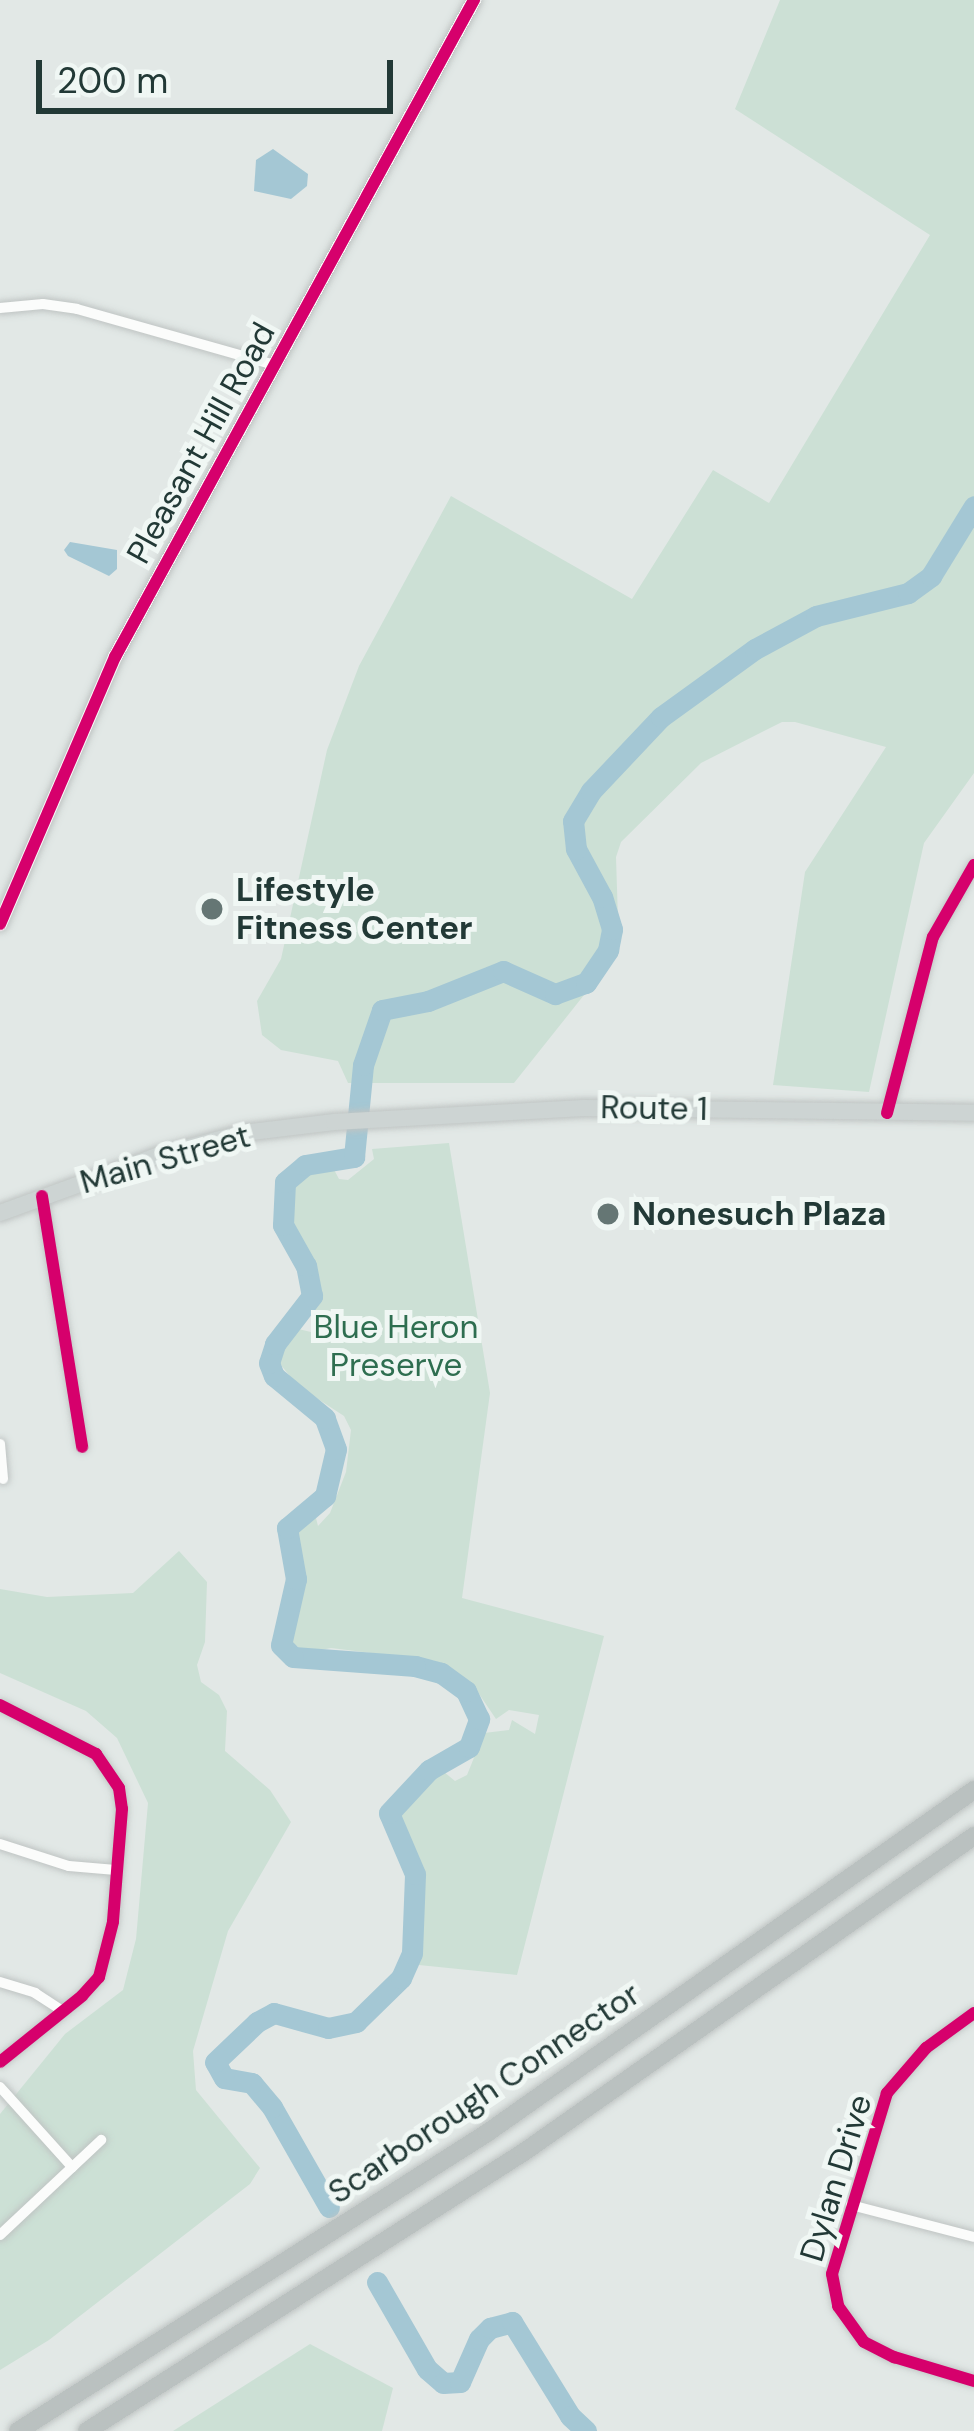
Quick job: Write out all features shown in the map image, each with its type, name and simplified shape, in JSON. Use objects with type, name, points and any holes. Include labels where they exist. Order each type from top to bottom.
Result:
[{"type":"highway","name":"Scarborough Connector","points":[[18,2431],[523,2109],[974,1790]]},
{"type":"highway","name":"Scarborough Connector","points":[[87,2431],[524,2152],[974,1836]]},
{"type":"main road","name":"Route 1","points":[[334,1122],[584,1108],[974,1113]]},
{"type":"main road","name":"Main Street","points":[[0,1213],[216,1139],[334,1122]]},
{"type":"street","name":"Pleasant Hill Road","points":[[0,924],[100,686],[474,0]]},
{"type":"street","points":[[0,308],[51,304],[77,309],[275,365]]},
{"type":"street","points":[[887,1113],[933,937],[974,866]]},
{"type":"street","points":[[42,1196],[82,1447]]},
{"type":"street","points":[[0,1444],[3,1479]]},
{"type":"street","points":[[0,1705],[78,1742],[110,1769],[122,1809],[105,1963],[92,1988],[0,2062]]},
{"type":"street","points":[[0,1844],[69,1866],[116,1870]]},
{"type":"street","points":[[0,1982],[35,1993],[62,2010]]},
{"type":"street","name":"Dylan Drive","points":[[974,2013],[926,2048],[887,2092],[832,2274],[846,2322],[880,2352],[974,2380]]},
{"type":"street","points":[[0,2087],[72,2167]]},
{"type":"street","points":[[0,2235],[100,2140]]},
{"type":"street","points":[[851,2205],[974,2237]]},
{"type":"green space","points":[[780,0],[974,0],[974,773],[924,843],[869,1092],[773,1085],[805,872],[886,747],[795,722],[782,722],[701,763],[621,842],[616,857],[619,951],[514,1083],[348,1083],[338,1061],[281,1050],[262,1035],[257,1001],[281,959],[327,750],[359,666],[451,496],[632,599],[713,470],[769,503],[930,235],[735,109]]},
{"type":"green space","name":"Blue Heron Preserve","points":[[449,1143],[490,1393],[462,1598],[604,1636],[517,1975],[419,1965],[419,1862],[395,1823],[438,1767],[455,1781],[467,1775],[484,1733],[509,1730],[512,1720],[535,1734],[539,1715],[509,1710],[496,1719],[471,1682],[435,1661],[331,1648],[306,1653],[289,1640],[304,1576],[296,1548],[298,1523],[315,1514],[318,1526],[330,1513],[346,1472],[351,1430],[344,1416],[298,1386],[276,1359],[294,1328],[311,1332],[320,1280],[290,1224],[294,1183],[306,1170],[331,1164],[339,1179],[348,1180],[374,1159],[372,1149]]},
{"type":"green space","points":[[179,1551],[207,1582],[205,1642],[197,1665],[201,1682],[219,1695],[227,1711],[225,1751],[270,1790],[291,1822],[228,1931],[193,2051],[196,2090],[260,2168],[250,2184],[49,2340],[0,2370],[0,2114],[65,2034],[123,1990],[136,1939],[148,1803],[117,1738],[86,1711],[0,1673],[0,1589],[47,1597],[133,1593]]},
{"type":"green space","points":[[310,2344],[393,2388],[382,2431],[173,2431]]},
{"type":"water","points":[[273,149],[308,174],[307,186],[291,199],[254,191],[256,160]]},
{"type":"water","points":[[70,542],[117,550],[117,569],[109,576],[68,556],[64,550]]},
{"type":"waterway","points":[[329,2207],[272,2107],[252,2083],[224,2078],[215,2062],[257,2022],[274,2013],[328,2028],[356,2022],[401,1978],[412,1953],[415,1874],[389,1813],[429,1770],[469,1747],[479,1719],[466,1691],[441,1673],[415,1666],[293,1657],[281,1645],[296,1579],[287,1528],[325,1496],[336,1449],[325,1418],[274,1376],[269,1363],[275,1344],[312,1296],[306,1266],[283,1225],[285,1182],[305,1165],[354,1157],[363,1065],[382,1010],[428,1001],[503,971],[555,994],[586,983],[608,950],[612,929],[602,897],[576,849],[573,821],[591,791],[661,717],[755,649],[816,616],[908,593],[931,576],[974,506]]},
{"type":"waterway","points":[[377,2282],[427,2369],[443,2383],[460,2382],[479,2339],[490,2328],[512,2322],[570,2416],[586,2431]]},
{"type":"cycle path","points":[[0,924],[115,657],[474,0]]},
{"type":"cycle path","points":[[887,1113],[933,937],[974,865]]},
{"type":"cycle path","points":[[42,1196],[82,1447]]},
{"type":"cycle path","points":[[0,1705],[96,1754],[119,1788],[122,1809],[113,1922],[99,1977],[0,2062]]},
{"type":"cycle path","points":[[974,2013],[926,2048],[887,2093],[832,2274],[838,2306],[864,2342],[894,2357],[974,2381]]},
{"type":"place","name":"Lifestyle Fitness Center","points":[[212,909]]},
{"type":"place","name":"Nonesuch Plaza","points":[[608,1214]]}]
